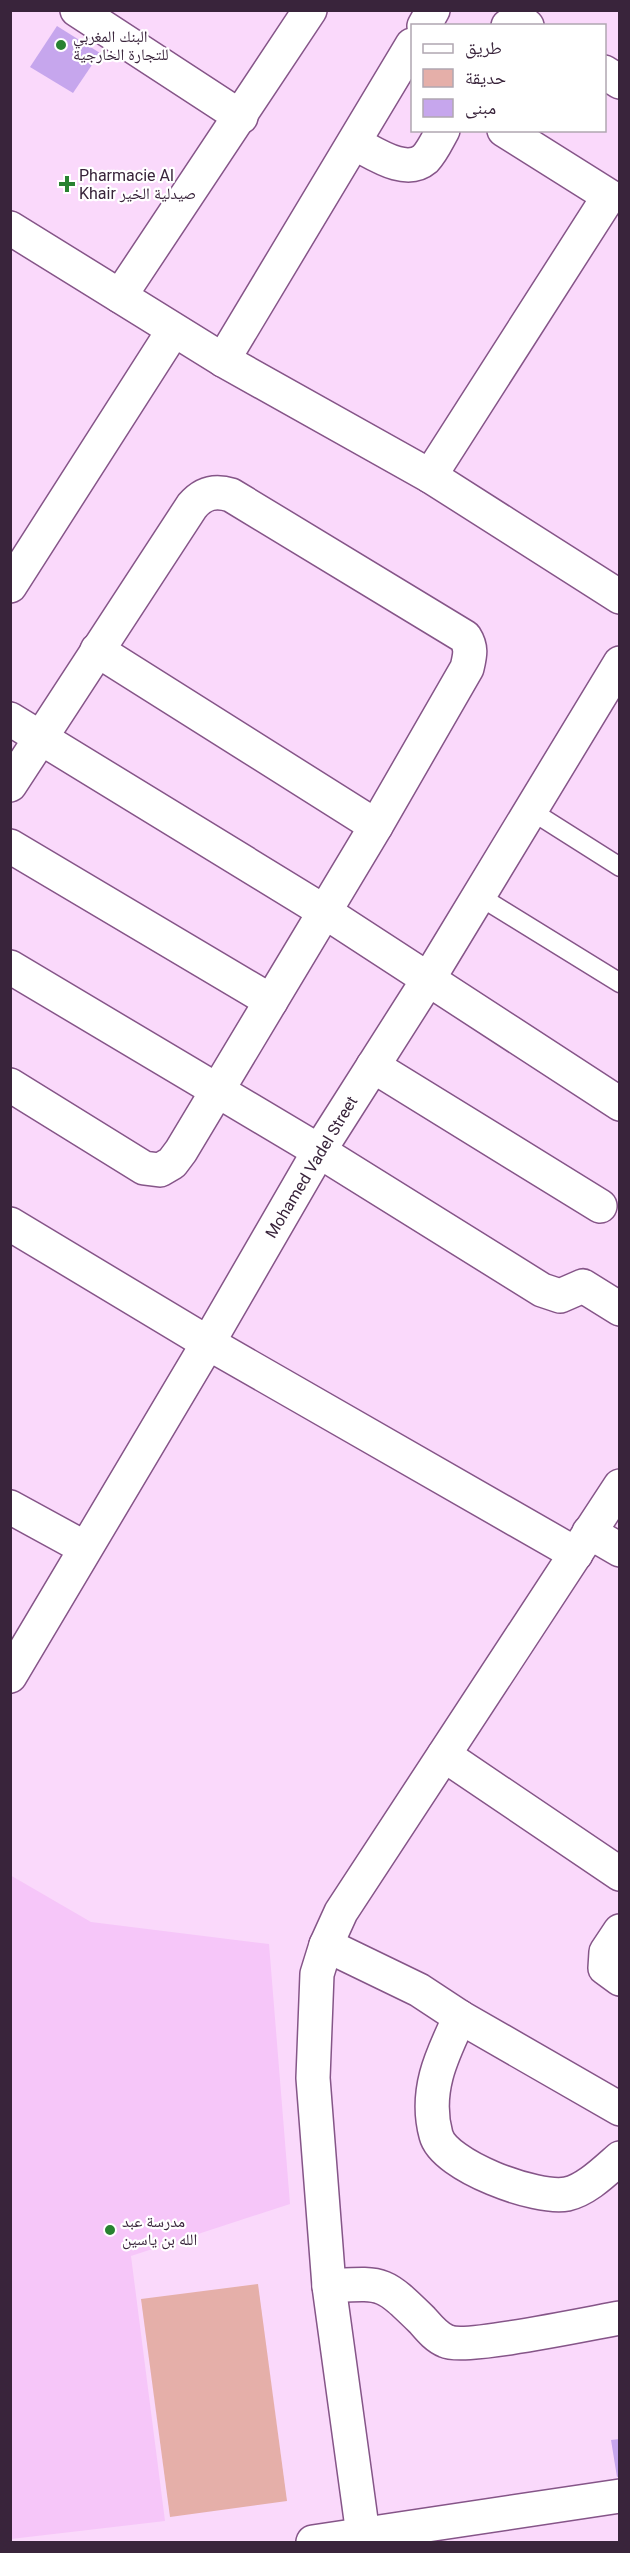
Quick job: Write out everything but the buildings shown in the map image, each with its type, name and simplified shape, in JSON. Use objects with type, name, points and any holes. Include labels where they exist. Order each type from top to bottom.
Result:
[{"type":"street","points":[[77,10],[241,117]]},
{"type":"street","points":[[120,296],[310,10]]},
{"type":"street","points":[[425,24],[434,10]]},
{"type":"street","points":[[223,360],[411,47]]},
{"type":"street","points":[[606,73],[620,82]]},
{"type":"street","points":[[354,143],[405,166],[416,164],[426,158],[442,132]]},
{"type":"street","points":[[430,476],[614,200],[507,132]]},
{"type":"street","points":[[10,228],[173,331],[430,476],[620,597]]},
{"type":"street","points":[[10,586],[173,331]]},
{"type":"street","points":[[10,786],[192,506],[206,494],[215,492],[231,495],[459,634],[470,645],[467,668],[325,912],[218,1091],[172,1163],[160,1170],[144,1168],[126,1159],[10,1085]]},
{"type":"street","points":[[97,650],[376,826]]},
{"type":"street","name":"Mohamed Vadel Street","points":[[10,1676],[319,1151],[429,978],[620,663]]},
{"type":"street","points":[[10,719],[325,912],[620,1104]]},
{"type":"street","points":[[10,846],[271,1001]]},
{"type":"street","points":[[10,967],[319,1151],[542,1290],[561,1296],[584,1286],[620,1309]]},
{"type":"street","points":[[373,1066],[600,1206]]},
{"type":"street","points":[[10,1224],[208,1342],[583,1543],[620,1550]]},
{"type":"street","points":[[363,2539],[329,2286],[314,2078],[317,1974],[326,1945],[341,1912],[620,1486]]},
{"type":"street","points":[[10,1508],[85,1548]]},
{"type":"street","points":[[444,1755],[620,1874]]},
{"type":"street","points":[[620,1931],[604,1958],[605,1968],[620,1979]]},
{"type":"street","points":[[326,1945],[418,1990],[460,2017],[620,2109]]},
{"type":"street","points":[[460,2017],[438,2063],[434,2083],[433,2121],[436,2137],[450,2155],[464,2166],[518,2186],[556,2195],[570,2194],[581,2188],[620,2158]]},
{"type":"street","points":[[329,2286],[371,2284],[384,2286],[396,2294],[435,2334],[453,2343],[491,2340],[620,2318]]},
{"type":"street","points":[[313,2542],[363,2539],[620,2496]]},
{"type":"lane","points":[[530,810],[620,867]]},
{"type":"lane","points":[[478,896],[620,983]]},
{"type":"shaded area","name":"مدرسة عبد الله بن ياسين","points":[[10,1875],[91,1922],[269,1944],[290,2204],[131,2256],[165,2521],[11,2539]]},
{"type":"green space","points":[[258,2284],[287,2501],[170,2517],[141,2299]]},
{"type":"place","name":"البنك المغربي للتجارة الخارجية","points":[[61,45]]},
{"type":"place","name":"Pharmacie Al Khair صيدلية الخير","points":[[67,184]]},
{"type":"place","name":"مدرسة عبد الله بن ياسين","points":[[110,2230]]}]
